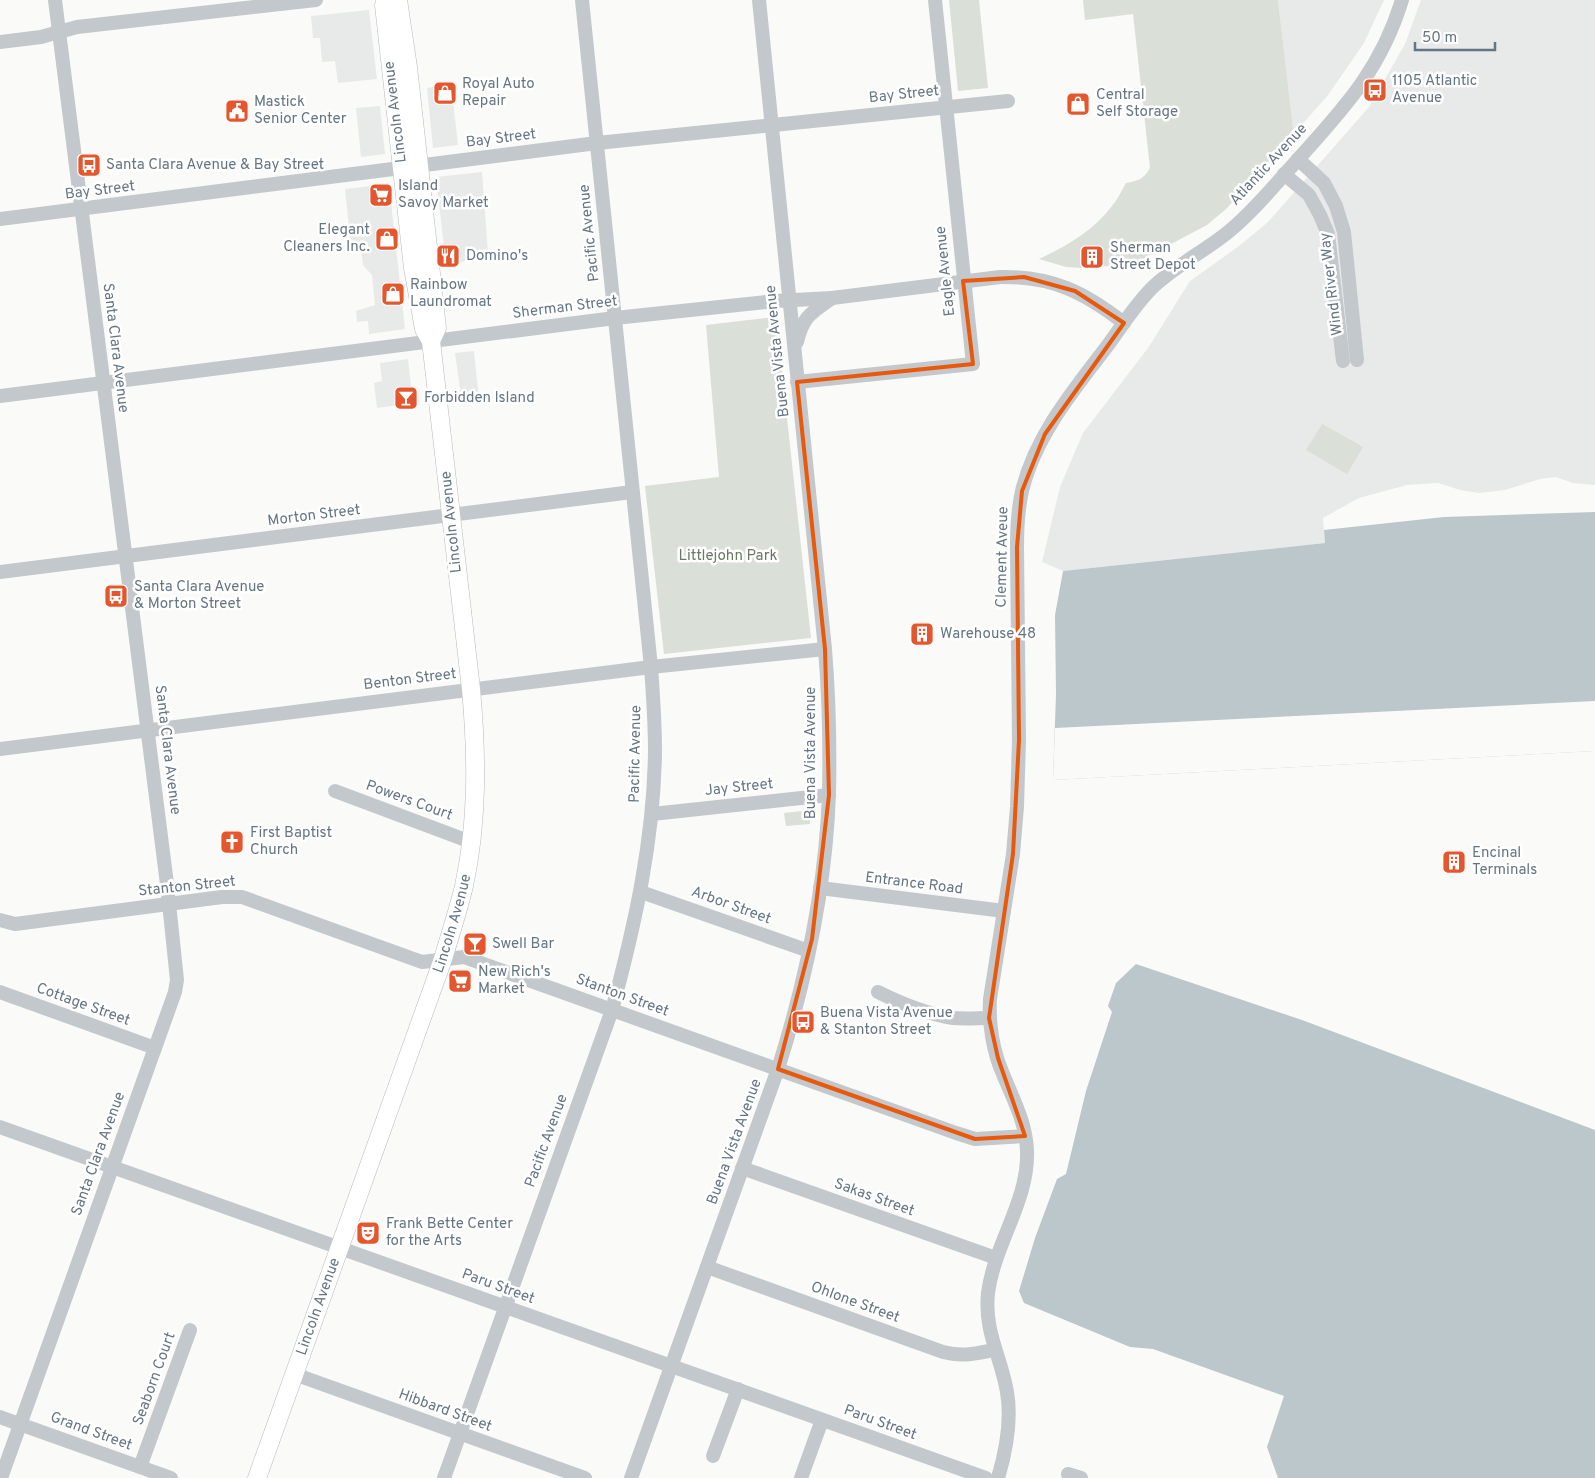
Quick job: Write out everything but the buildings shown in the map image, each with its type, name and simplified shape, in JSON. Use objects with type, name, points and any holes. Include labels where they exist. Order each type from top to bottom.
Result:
[{"type":"main road","name":"Lincoln Avenue","points":[[257,1478],[443,959],[464,885],[474,814],[475,729],[431,341],[437,328],[411,167],[389,50],[384,5],[386,0]]},
{"type":"main road","name":"Lincoln Avenue","points":[[398,0],[408,67],[411,167]]},
{"type":"street","name":"Santa Clara Avenue","points":[[1,1478],[175,992],[176,980],[170,904],[55,0]]},
{"type":"street","points":[[0,42],[41,37],[77,27],[316,0]]},
{"type":"street","name":"Pacific Avenue","points":[[444,1478],[612,1010],[641,892],[652,814],[655,750],[651,667],[582,0]]},
{"type":"street","name":"Buena Vista Avenue","points":[[631,1478],[778,1069],[800,992],[809,951],[820,888],[829,795],[829,704],[825,649],[759,0]]},
{"type":"street","name":"Eagle Avenue","points":[[798,382],[973,364],[935,0]]},
{"type":"street","name":"Atlantic Avenue","points":[[1124,323],[1152,288],[1171,272],[1226,233],[1258,204],[1348,102],[1370,72],[1390,36],[1402,0]]},
{"type":"street","name":"Bay Street","points":[[0,219],[597,143],[1008,101]]},
{"type":"street","name":"Wind River Way","points":[[1298,159],[1324,183],[1336,206],[1344,232],[1357,360]]},
{"type":"street","name":"Wind River Way","points":[[1284,174],[1309,195],[1328,234],[1343,361]]},
{"type":"street","name":"Sherman Street","points":[[0,396],[615,318],[832,298],[963,281],[1016,277],[1047,281],[1075,291],[1096,302],[1124,323]]},
{"type":"street","points":[[795,350],[800,328],[806,317],[832,298]]},
{"type":"street","name":"Clement Aveue","points":[[998,1478],[1005,1454],[1008,1434],[1008,1408],[1007,1393],[990,1334],[987,1311],[991,1276],[1016,1205],[1025,1173],[1027,1152],[1019,1110],[998,1058],[989,1018],[990,998],[1013,854],[1017,806],[1019,714],[1018,519],[1022,491],[1032,462],[1045,434],[1064,404],[1124,323]]},
{"type":"street","name":"Morton Street","points":[[0,572],[632,492]]},
{"type":"street","name":"Benton Street","points":[[0,749],[651,667],[825,649]]},
{"type":"street","name":"Powers Court","points":[[335,791],[471,842]]},
{"type":"street","name":"Jay Street","points":[[652,814],[829,795]]},
{"type":"street","name":"Entrance Road","points":[[820,888],[1004,911]]},
{"type":"street","name":"Arbor Street","points":[[641,892],[809,951]]},
{"type":"street","name":"Stanton Street","points":[[0,920],[15,924],[170,904],[233,897],[247,898],[422,962],[464,957],[956,1134],[975,1139],[1025,1136]]},
{"type":"street","name":"Cottage Street","points":[[0,992],[155,1048]]},
{"type":"street","points":[[878,992],[901,1003],[937,1015],[955,1018],[989,1018]]},
{"type":"street","name":"Paru Street","points":[[0,1127],[986,1478]]},
{"type":"street","name":"Sakas Street","points":[[742,1168],[996,1258]]},
{"type":"street","name":"Ohlone Street","points":[[707,1267],[943,1352],[958,1356],[969,1356],[994,1350]]},
{"type":"street","name":"Seaborn Court","points":[[140,1467],[190,1330]]},
{"type":"street","name":"Hibbard Street","points":[[294,1374],[585,1478]]},
{"type":"street","points":[[713,1456],[738,1389]]},
{"type":"street","name":"Grand Street","points":[[0,1417],[171,1478]]},
{"type":"street","points":[[801,1478],[822,1420]]},
{"type":"highlighted area","points":[[1024,277],[1075,291],[1124,323],[1045,434],[1022,491],[1017,547],[1019,740],[1013,854],[989,1018],[998,1058],[1025,1136],[975,1139],[778,1069],[812,939],[829,795],[825,649],[797,382],[973,364],[963,281]]},
{"type":"shaded area","points":[[1278,0],[1384,0],[1364,43],[1328,95],[1291,137],[1293,128]]},
{"type":"shaded area","points":[[1421,0],[1595,0],[1595,485],[1573,483],[1556,477],[1540,479],[1505,490],[1479,493],[1460,490],[1438,483],[1407,485],[1359,498],[1323,518],[1325,543],[1063,571],[1042,562],[1060,487],[1083,433],[1148,348],[1190,281],[1239,246],[1268,222],[1369,107],[1405,44]]},
{"type":"shaded area","points":[[369,10],[377,79],[338,83],[335,61],[322,62],[320,38],[313,38],[311,16]]},
{"type":"shaded area","points":[[451,84],[458,145],[433,148],[427,88]]},
{"type":"shaded area","points":[[380,106],[385,154],[361,157],[356,108]]},
{"type":"shaded area","points":[[482,172],[488,254],[479,259],[446,264],[436,177]]},
{"type":"shaded area","points":[[389,184],[405,329],[369,334],[368,321],[357,322],[356,311],[375,305],[372,275],[363,265],[361,249],[347,250],[345,239],[350,237],[345,189]]},
{"type":"shaded area","points":[[474,351],[479,400],[462,402],[455,353]]},
{"type":"shaded area","points":[[408,359],[413,403],[377,408],[374,383],[382,381],[380,363]]},
{"type":"shaded area","points":[[1595,512],[1595,751],[1053,780],[1056,694],[1055,615],[1063,571],[1325,543],[1324,530],[1444,517]]},
{"type":"shaded area","points":[[1136,964],[1302,1020],[1595,1130],[1595,1478],[1278,1478],[1267,1447],[1284,1396],[1153,1349],[1130,1347],[1024,1303],[1019,1291],[1035,1238],[1057,1179],[1066,1174],[1086,1091],[1112,1012],[1108,1006],[1116,983]]},
{"type":"green space","points":[[949,0],[979,0],[988,88],[958,91]]},
{"type":"green space","points":[[1083,0],[1278,0],[1293,128],[1291,137],[1226,209],[1207,225],[1139,261],[1122,265],[1082,268],[1066,267],[1039,259],[1060,249],[1097,223],[1112,206],[1126,183],[1140,179],[1150,168],[1133,14],[1085,20]]},
{"type":"green space","name":"Littlejohn Park","points":[[776,317],[811,638],[664,654],[645,486],[719,477],[706,325]]},
{"type":"green space","points":[[1322,424],[1363,447],[1347,474],[1306,450]]},
{"type":"green space","points":[[811,810],[810,824],[786,826],[784,813]]},
{"type":"pier","points":[[1595,701],[1595,751],[1053,780],[1055,728]]},
{"type":"place","name":"1105 Atlantic Avenue","points":[[1375,90]]},
{"type":"place","name":"Royal Auto Repair","points":[[445,93]]},
{"type":"place","name":"Central Self Storage","points":[[1078,104]]},
{"type":"place","name":"Mastick Senior Center","points":[[237,111]]},
{"type":"place","name":"Santa Clara Avenue & Bay Street","points":[[89,165]]},
{"type":"place","name":"Island Savoy Market","points":[[381,195]]},
{"type":"place","name":"Elegant Cleaners Inc.","points":[[387,239]]},
{"type":"place","name":"Domino's","points":[[448,256]]},
{"type":"place","name":"Sherman Street Depot","points":[[1092,257]]},
{"type":"place","name":"Rainbow Laundromat","points":[[393,294]]},
{"type":"place","name":"Forbidden Island","points":[[406,398]]},
{"type":"place","name":"Santa Clara Avenue & Morton Street","points":[[116,596]]},
{"type":"place","name":"Warehouse 48","points":[[922,634]]},
{"type":"place","name":"First Baptist Church","points":[[232,842]]},
{"type":"place","name":"Encinal Terminals","points":[[1454,862]]},
{"type":"place","name":"Swell Bar","points":[[475,944]]},
{"type":"place","name":"New Rich's Market","points":[[460,981]]},
{"type":"place","name":"Buena Vista Avenue & Stanton Street","points":[[803,1022]]},
{"type":"place","name":"Frank Bette Center for the Arts","points":[[368,1233]]}]
